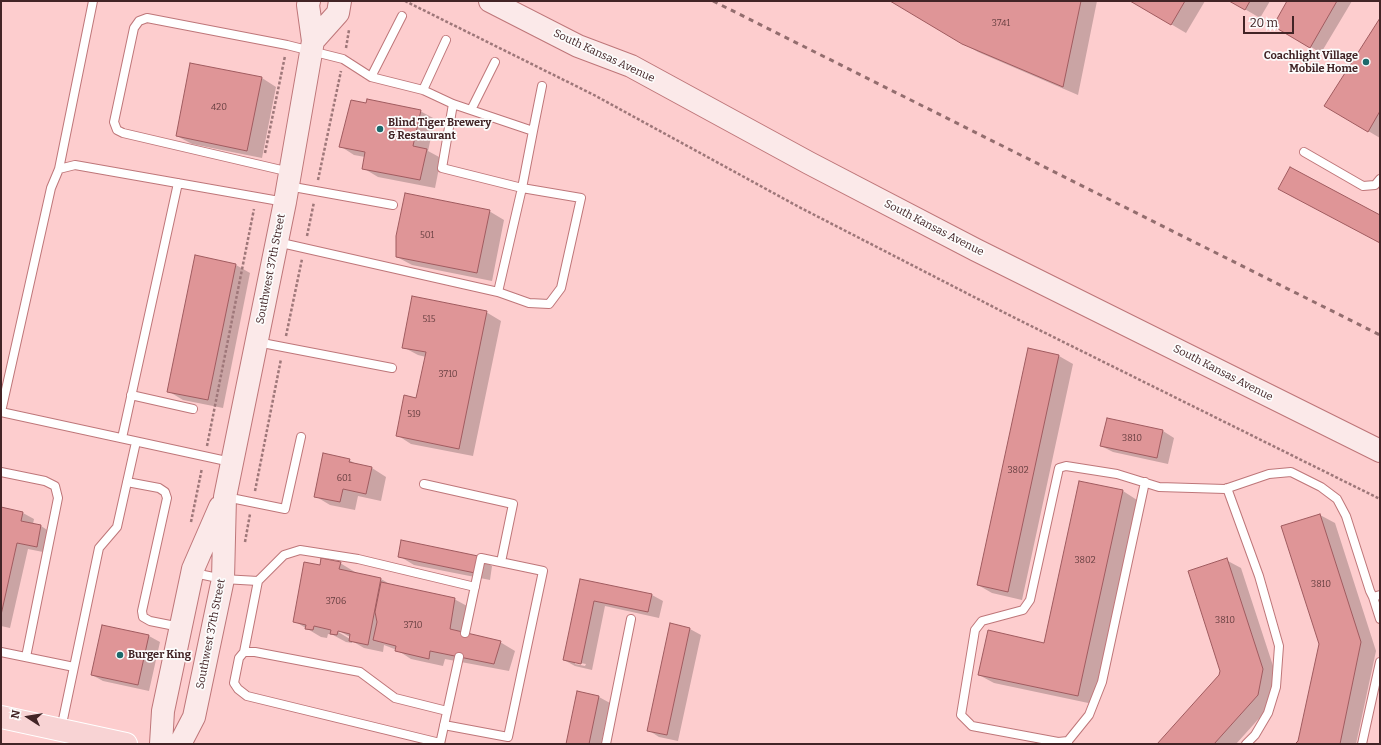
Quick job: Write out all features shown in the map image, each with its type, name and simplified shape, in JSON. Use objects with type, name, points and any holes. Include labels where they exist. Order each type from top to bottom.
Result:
[{"type":"main road","name":"Southwest 37th Street","points":[[180,744],[194,717],[222,579],[225,497],[287,187],[312,46],[309,1]]},
{"type":"main road","points":[[312,46],[338,13],[340,1]]},
{"type":"main road","name":"South Kansas Avenue","points":[[490,1],[578,46],[631,66],[809,163],[976,250],[1380,452]]},
{"type":"main road","name":"Southwest 37th Street","points":[[162,744],[163,711],[192,573],[225,497]]},
{"type":"main road","points":[[1,717],[126,744]]},
{"type":"lane","points":[[93,1],[59,170],[51,188],[1,412],[232,462]]},
{"type":"lane","points":[[371,77],[402,16]]},
{"type":"lane","points":[[287,187],[263,166],[124,133],[117,130],[114,122],[134,28],[139,22],[147,18],[287,45],[312,46],[344,59],[371,77],[423,90],[453,104],[532,131]]},
{"type":"lane","points":[[423,90],[446,40]]},
{"type":"lane","points":[[471,110],[495,62]]},
{"type":"lane","points":[[498,292],[522,188],[542,86]]},
{"type":"lane","points":[[276,242],[498,292],[529,303],[549,304],[561,288],[580,198],[522,188],[442,168],[453,104]]},
{"type":"lane","points":[[1304,152],[1363,186],[1375,185],[1380,179]]},
{"type":"lane","points":[[59,170],[75,165],[256,197],[287,187],[316,190],[393,205]]},
{"type":"lane","points":[[122,438],[178,183]]},
{"type":"lane","points":[[256,342],[284,346],[392,368]]},
{"type":"lane","points":[[132,395],[193,409]]},
{"type":"lane","points":[[225,497],[285,509],[300,437]]},
{"type":"lane","points":[[61,730],[99,548],[117,527],[136,442]]},
{"type":"lane","points":[[1145,482],[1102,682],[1089,715],[1068,743],[972,726],[961,715],[975,630],[982,621],[1023,610],[1030,600],[1060,468],[1066,466],[1117,474],[1145,482],[1159,487],[1227,488],[1269,474],[1291,472],[1321,486],[1337,499],[1346,516],[1370,591],[1377,596],[1380,619]]},
{"type":"lane","points":[[1,472],[45,481],[55,486],[58,498],[26,657]]},
{"type":"lane","points":[[127,482],[159,488],[165,492],[167,498],[142,611],[143,617],[150,621],[181,628]]},
{"type":"lane","points":[[424,484],[513,504],[501,562]]},
{"type":"lane","points":[[1227,488],[1259,576],[1279,646],[1276,687],[1268,713],[1256,735],[1246,744]]},
{"type":"lane","points":[[459,657],[440,743],[247,696],[238,689],[234,683],[239,658],[244,652],[258,581],[284,555],[300,550],[358,559],[475,588]]},
{"type":"lane","points":[[444,725],[508,737],[543,571],[481,558],[465,633]]},
{"type":"lane","points":[[192,573],[222,579],[258,581]]},
{"type":"lane","points":[[606,744],[631,619]]},
{"type":"lane","points":[[1,652],[74,667]]},
{"type":"lane","points":[[244,652],[255,652],[360,672],[395,698],[447,711]]},
{"type":"lane","points":[[1362,744],[1380,662]]},
{"type":"path","points":[[405,1],[594,95],[799,207],[1011,316],[1380,499]]},
{"type":"path","points":[[243,550],[351,23]]},
{"type":"path","points":[[263,166],[287,45]]},
{"type":"path","points":[[190,525],[256,197]]},
{"type":"building","points":[[890,1],[1081,1],[1063,87],[962,44]]},
{"type":"building","points":[[1130,1],[1185,1],[1171,25]]},
{"type":"building","points":[[1229,1],[1250,1],[1245,10]]},
{"type":"building","points":[[1287,1],[1337,1],[1310,48],[1273,26]]},
{"type":"building","name":"Coachlight Village Mobile Home","points":[[1380,18],[1380,111],[1368,132],[1324,106]]},
{"type":"building","points":[[190,63],[262,77],[247,151],[176,136]]},
{"type":"building","name":"Blind Tiger Brewery & Restaurant","points":[[367,99],[421,110],[413,146],[427,149],[420,180],[362,169],[365,152],[339,147],[351,100],[366,103]]},
{"type":"building","points":[[1290,167],[1380,215],[1380,243],[1278,189]]},
{"type":"building","points":[[405,193],[490,210],[477,273],[396,257],[396,236]]},
{"type":"building","points":[[195,255],[236,264],[208,400],[167,392]]},
{"type":"building","points":[[412,296],[487,311],[459,449],[396,436],[404,395],[416,398],[426,352],[402,348]]},
{"type":"building","points":[[1028,348],[1059,355],[1008,592],[977,585]]},
{"type":"building","points":[[1107,418],[1163,430],[1157,458],[1100,446]]},
{"type":"building","points":[[323,453],[350,459],[349,462],[372,467],[366,494],[343,489],[340,502],[314,497]]},
{"type":"building","points":[[1079,481],[1123,490],[1078,696],[978,675],[988,630],[1044,643]]},
{"type":"building","points":[[1,507],[23,512],[21,521],[41,525],[37,547],[17,543],[1,615]]},
{"type":"building","points":[[1320,514],[1361,642],[1340,744],[1295,744],[1298,741],[1319,644],[1281,526]]},
{"type":"building","points":[[401,540],[478,556],[475,573],[398,557]]},
{"type":"building","points":[[321,558],[341,562],[339,569],[381,578],[368,645],[349,641],[350,634],[338,631],[337,635],[330,634],[331,630],[314,626],[313,630],[305,629],[306,625],[293,622],[304,562],[320,565]]},
{"type":"building","points":[[1227,558],[1263,669],[1258,695],[1214,744],[1157,744],[1219,675],[1220,671],[1188,571]]},
{"type":"building","points":[[580,579],[652,594],[648,612],[594,601],[581,664],[563,660]]},
{"type":"building","points":[[381,582],[455,598],[450,629],[501,641],[494,664],[430,651],[429,659],[395,651],[396,646],[373,640],[377,622],[375,612]]},
{"type":"building","points":[[670,623],[690,628],[667,735],[647,731]]},
{"type":"building","name":"Burger King","points":[[102,625],[149,635],[138,685],[91,675]]},
{"type":"building","points":[[577,691],[599,696],[589,744],[566,744]]},
{"type":"railway","points":[[713,1],[1380,335]]},
{"type":"place","name":"Coachlight Village Mobile Home","points":[[1366,62]]},
{"type":"place","name":"Blind Tiger Brewery & Restaurant","points":[[380,129]]},
{"type":"place","name":"Burger King","points":[[120,655]]}]
